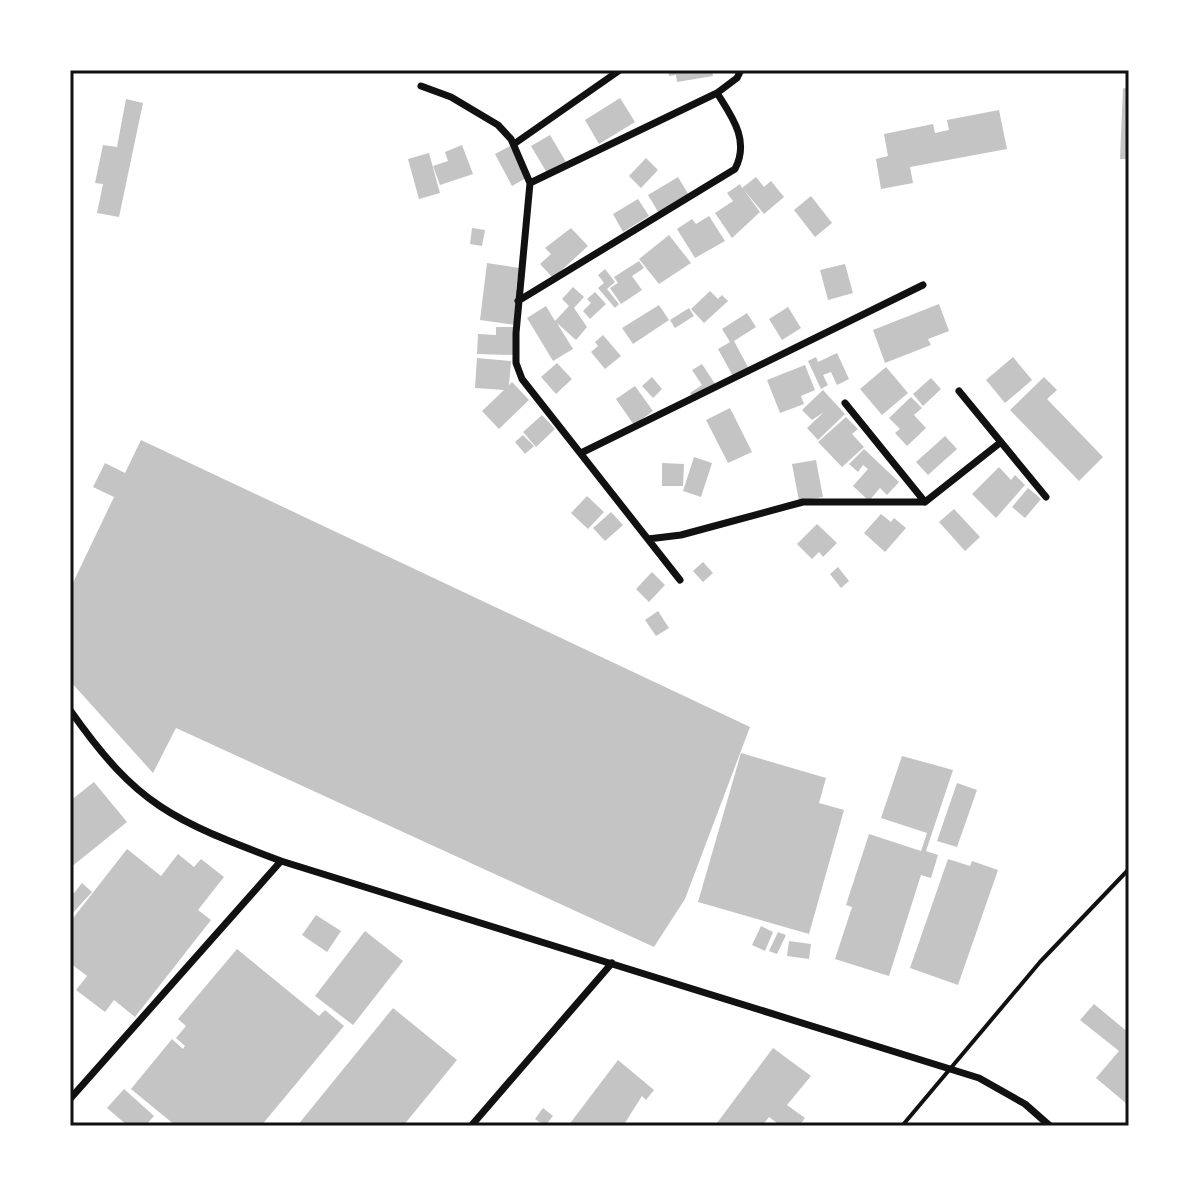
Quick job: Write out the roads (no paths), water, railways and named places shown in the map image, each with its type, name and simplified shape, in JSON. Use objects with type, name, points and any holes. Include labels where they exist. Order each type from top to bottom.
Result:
[{"type":"street","points":[[514,144],[620,70]]},
{"type":"street","points":[[530,183],[717,93],[737,78],[741,70]]},
{"type":"street","points":[[421,86],[478,112],[498,125],[514,144],[530,183],[518,301],[516,363],[522,379],[680,580]]},
{"type":"street","points":[[518,301],[735,169],[741,157],[741,140],[736,123],[717,93]]},
{"type":"street","points":[[581,453],[923,285]]},
{"type":"street","points":[[959,391],[1046,497]]},
{"type":"street","points":[[845,403],[925,502]]},
{"type":"street","points":[[648,539],[681,535],[803,502],[925,502],[1001,442]]},
{"type":"street","points":[[70,710],[102,756],[130,786],[161,810],[203,832],[281,861],[979,1078],[1014,1097],[1050,1126]]},
{"type":"street","points":[[70,1099],[281,861]]},
{"type":"street","points":[[471,1126],[612,963]]},
{"type":"lane","points":[[902,1126],[1040,962],[1129,869]]}]
